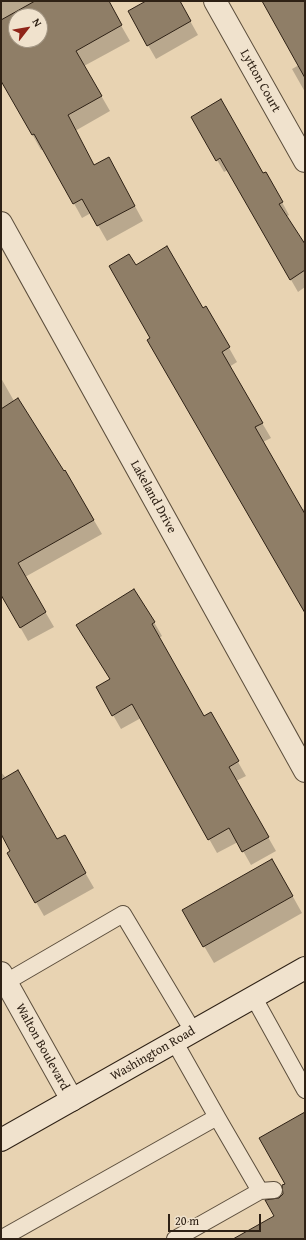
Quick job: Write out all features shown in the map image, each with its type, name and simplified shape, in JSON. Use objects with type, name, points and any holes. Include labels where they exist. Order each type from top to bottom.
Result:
[{"type":"street","name":"Lytton Court","points":[[216,1],[305,161]]},
{"type":"street","name":"Lakeland Drive","points":[[1,223],[305,771]]},
{"type":"street","name":"Washington Road","points":[[1,1140],[253,996],[305,968]]},
{"type":"street","name":"Walton Boulevard","points":[[3,980],[72,1100]]},
{"type":"lane","points":[[3,980],[123,914],[193,1031]]},
{"type":"lane","points":[[253,996],[300,1070],[305,1090]]},
{"type":"lane","points":[[174,1041],[217,1117],[267,1190],[175,1239]]},
{"type":"lane","points":[[5,1239],[4,1237],[217,1117]]},
{"type":"building","points":[[35,1],[109,1],[122,25],[76,51],[102,96],[68,115],[94,165],[109,157],[135,206],[97,226],[82,199],[73,204],[34,134],[32,135],[1,81],[1,20],[8,16],[8,48],[48,48],[48,8],[22,8]]},
{"type":"building","points":[[146,1],[180,1],[191,21],[147,46],[128,11]]},
{"type":"building","points":[[262,1],[305,1],[305,78]]},
{"type":"building","points":[[221,99],[263,173],[266,172],[283,202],[279,204],[305,244],[305,270],[290,280],[220,158],[216,161],[191,117]]},
{"type":"building","points":[[167,246],[203,308],[206,306],[230,347],[222,352],[263,423],[255,427],[305,514],[305,613],[147,340],[150,338],[109,266],[129,254],[136,265]]},
{"type":"building","points":[[18,398],[64,471],[65,470],[94,520],[18,563],[46,612],[20,628],[1,595],[1,409]]},
{"type":"building","points":[[134,589],[155,622],[152,624],[204,716],[211,712],[239,761],[229,767],[269,837],[242,852],[229,828],[208,840],[132,704],[112,716],[96,687],[110,679],[76,625]]},
{"type":"building","points":[[18,770],[57,839],[65,835],[86,873],[35,903],[7,853],[10,851],[1,834],[1,780]]},
{"type":"building","points":[[272,859],[293,896],[203,947],[182,910]]},
{"type":"building","points":[[305,1112],[305,1239],[233,1239],[274,1216],[265,1200],[279,1198],[283,1194],[282,1185],[285,1184],[259,1138]]}]
